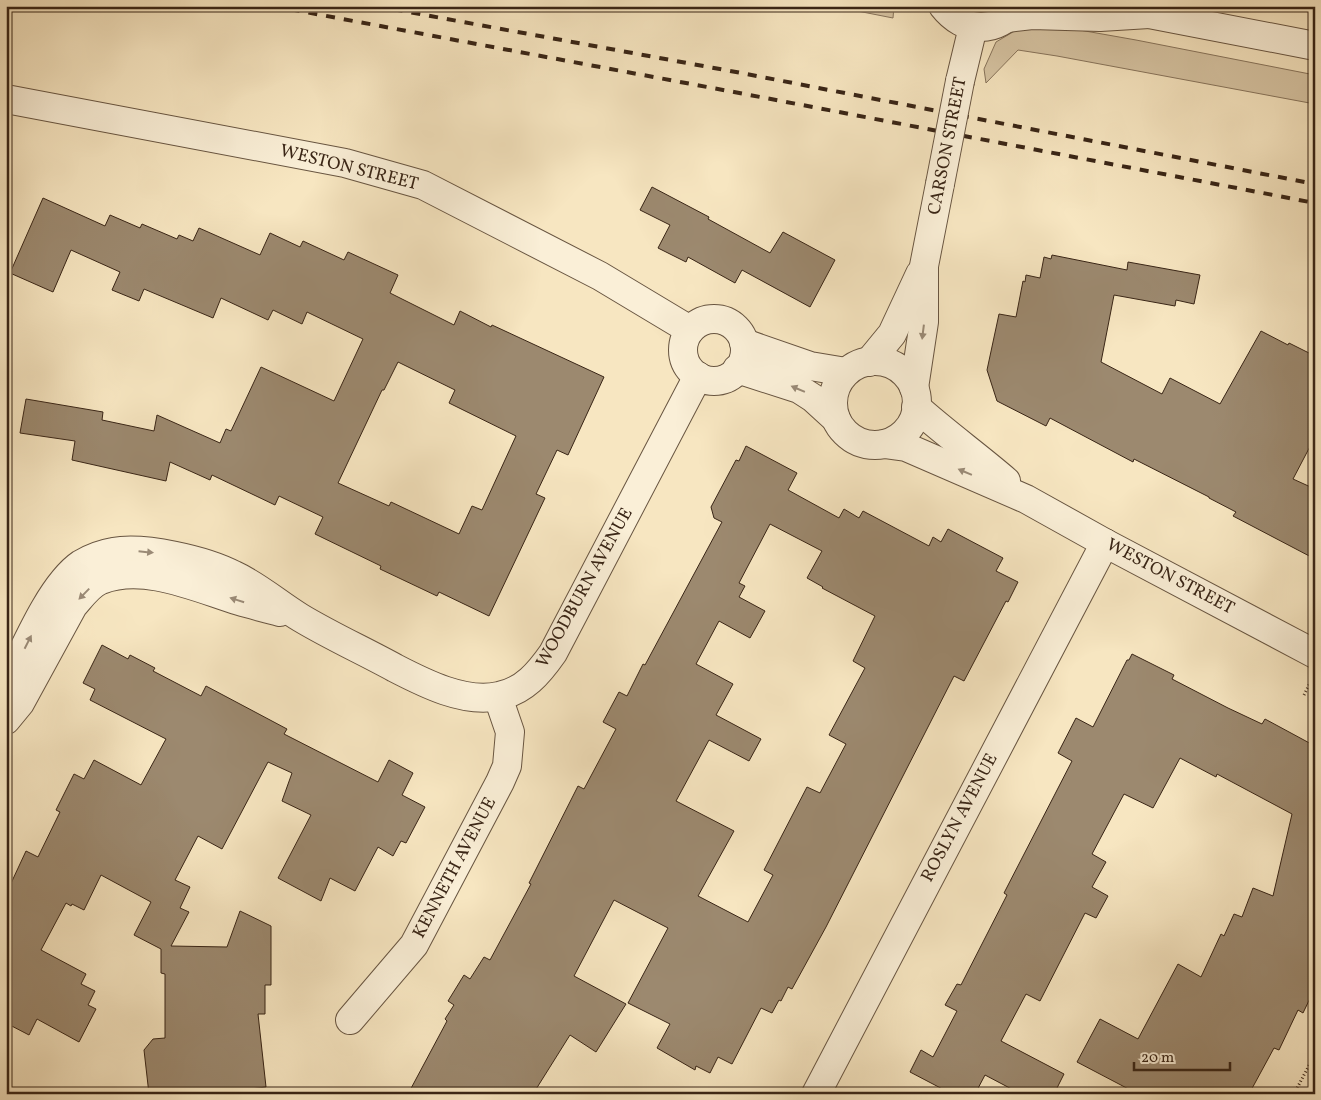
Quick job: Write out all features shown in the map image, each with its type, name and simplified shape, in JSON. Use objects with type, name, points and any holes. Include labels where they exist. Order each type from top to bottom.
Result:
[{"type":"street","points":[[943,6],[956,19],[973,27],[990,26],[1012,12],[1100,17],[1141,10],[1315,46]]},
{"type":"street","name":"CARSON STREET","points":[[915,398],[924,322],[924,266],[960,81],[973,27]]},
{"type":"street","name":"WESTON STREET","points":[[6,98],[346,163],[423,186],[600,276],[667,318],[690,330]]},
{"type":"street","name":"CARSON STREET","points":[[858,367],[892,334],[924,266]]},
{"type":"street","points":[[709,319],[721,320],[731,324],[739,332],[744,343],[743,359],[738,369],[729,376],[719,380],[708,380],[698,376],[690,369],[685,360],[683,350],[684,339],[690,330],[699,323],[709,319]]},
{"type":"street","points":[[738,369],[805,392],[836,419],[844,431],[856,440],[870,445],[884,444],[896,439],[906,431],[913,420],[915,398],[906,376],[896,367],[883,362],[858,367],[810,366],[744,343]]},
{"type":"street","points":[[836,419],[833,407],[834,394],[838,382],[858,367]]},
{"type":"street","name":"WOODBURN AVENUE","points":[[6,686],[42,614],[54,593],[66,578],[80,565],[97,556],[114,551],[133,550],[186,559],[214,566],[234,574],[252,584],[300,618],[416,679],[442,690],[469,696],[498,696],[522,688],[538,673],[553,653],[698,376]]},
{"type":"street","name":"WESTON STREET","points":[[915,398],[944,432],[973,453],[1026,498]]},
{"type":"street","name":"WESTON STREET","points":[[884,444],[915,450],[1026,498],[1105,543],[1315,654]]},
{"type":"street","name":"ROSLYN AVENUE","points":[[816,1094],[1105,543]]},
{"type":"street","name":"WOODBURN AVENUE","points":[[6,720],[20,703],[73,606],[84,592],[99,580],[118,575],[165,578],[300,618]]},
{"type":"street","name":"KENNETH AVENUE","points":[[350,1020],[414,944],[500,782],[506,766],[510,732],[498,696]]},
{"type":"path","points":[[1294,1094],[1315,1054]]},
{"type":"shaded area","points":[[832,6],[894,6],[893,18]]},
{"type":"shaded area","points":[[1040,23],[1315,75],[1315,104],[1018,50],[986,83],[984,69],[996,42],[1018,29]]},
{"type":"building","points":[[652,187],[709,217],[708,219],[770,253],[783,232],[835,260],[810,307],[742,270],[735,283],[688,257],[686,262],[658,248],[670,225],[640,210]]},
{"type":"building","points":[[43,198],[105,226],[110,215],[140,228],[142,224],[177,239],[179,235],[193,241],[199,228],[260,255],[270,233],[300,247],[303,241],[344,260],[348,252],[398,275],[390,293],[454,325],[460,311],[491,327],[492,325],[604,377],[568,455],[557,450],[536,494],[545,498],[489,616],[439,592],[437,596],[380,569],[381,566],[315,534],[323,517],[279,496],[275,505],[212,475],[210,480],[170,462],[166,481],[72,460],[75,441],[20,433],[26,399],[103,412],[102,420],[154,431],[157,415],[220,443],[226,429],[231,431],[261,367],[334,401],[363,339],[307,312],[302,324],[273,310],[268,320],[221,298],[213,318],[144,289],[139,301],[112,290],[120,272],[71,250],[53,292],[10,273]],"holes":[[[398,362],[455,390],[449,403],[516,436],[482,510],[472,506],[459,534],[391,502],[389,506],[338,483],[382,390],[384,390]]]},
{"type":"building","points":[[1052,255],[1127,270],[1128,262],[1200,275],[1194,304],[1176,300],[1175,306],[1114,295],[1101,362],[1162,394],[1170,378],[1220,404],[1261,331],[1315,356],[1315,437],[1293,479],[1315,489],[1315,559],[1233,516],[1236,512],[1209,497],[1134,459],[1133,462],[1050,418],[1046,426],[997,401],[987,370],[999,314],[1016,317],[1023,281],[1025,282],[1026,275],[1040,278],[1044,257],[1051,259]]},
{"type":"building","points":[[746,446],[797,473],[788,490],[839,518],[844,509],[859,518],[863,511],[929,546],[933,537],[941,542],[948,529],[1003,558],[996,571],[1018,582],[964,681],[954,676],[826,927],[792,989],[788,987],[772,1013],[761,1008],[732,1064],[718,1057],[710,1073],[696,1066],[695,1070],[657,1048],[670,1024],[628,1003],[668,928],[614,900],[574,976],[626,1004],[596,1052],[570,1035],[533,1094],[408,1094],[447,1021],[445,1019],[454,1005],[448,1001],[464,975],[470,979],[484,957],[490,960],[531,884],[529,883],[578,786],[584,789],[616,729],[603,722],[619,692],[627,696],[722,522],[714,518],[711,507],[736,460],[739,461]],"holes":[[[770,524],[822,551],[807,578],[875,616],[853,661],[865,668],[829,735],[846,744],[820,793],[807,787],[764,870],[773,875],[748,922],[698,896],[734,831],[676,801],[709,740],[749,761],[761,739],[716,715],[733,684],[696,664],[719,621],[750,638],[765,611],[739,597],[745,586],[739,583]]]},
{"type":"building","points":[[102,645],[128,659],[130,655],[155,668],[153,671],[201,696],[206,686],[287,729],[284,734],[378,782],[389,760],[413,773],[402,795],[425,807],[406,843],[401,841],[393,856],[378,847],[355,891],[330,878],[321,901],[278,878],[311,815],[282,801],[292,773],[268,762],[222,849],[198,836],[175,880],[190,887],[180,908],[189,912],[171,946],[227,947],[240,911],[271,926],[271,985],[265,985],[265,1014],[258,1014],[266,1087],[210,1094],[149,1094],[144,1050],[153,1039],[165,1038],[165,974],[161,973],[161,949],[134,935],[151,902],[101,875],[84,910],[66,903],[41,950],[86,974],[81,984],[95,991],[88,1005],[96,1009],[79,1042],[37,1019],[29,1035],[6,1023],[6,894],[26,851],[38,857],[60,812],[56,810],[74,774],[84,779],[94,760],[141,785],[166,739],[90,700],[95,689],[83,683]]},
{"type":"building","points":[[1132,654],[1174,675],[1172,679],[1228,708],[1262,724],[1265,719],[1315,746],[1315,988],[1303,1013],[1298,1010],[1279,1050],[1274,1048],[1249,1094],[1138,1094],[1077,1062],[1100,1019],[1138,1039],[1178,964],[1201,977],[1221,934],[1224,936],[1234,914],[1242,917],[1253,888],[1273,896],[1292,814],[1217,774],[1216,777],[1180,758],[1153,808],[1124,794],[1092,854],[1106,862],[1092,887],[1108,896],[1096,918],[1085,913],[1040,1001],[1026,994],[1001,1041],[1064,1074],[1054,1094],[1021,1094],[985,1075],[975,1094],[952,1094],[910,1072],[921,1050],[933,1057],[957,1011],[945,1005],[957,984],[961,985],[1007,895],[1004,893],[1072,761],[1058,753],[1076,718],[1093,727],[1127,660],[1129,660]]},
{"type":"railway","points":[[273,6],[1315,203]]},
{"type":"railway","points":[[376,6],[736,72],[1315,184]]}]
